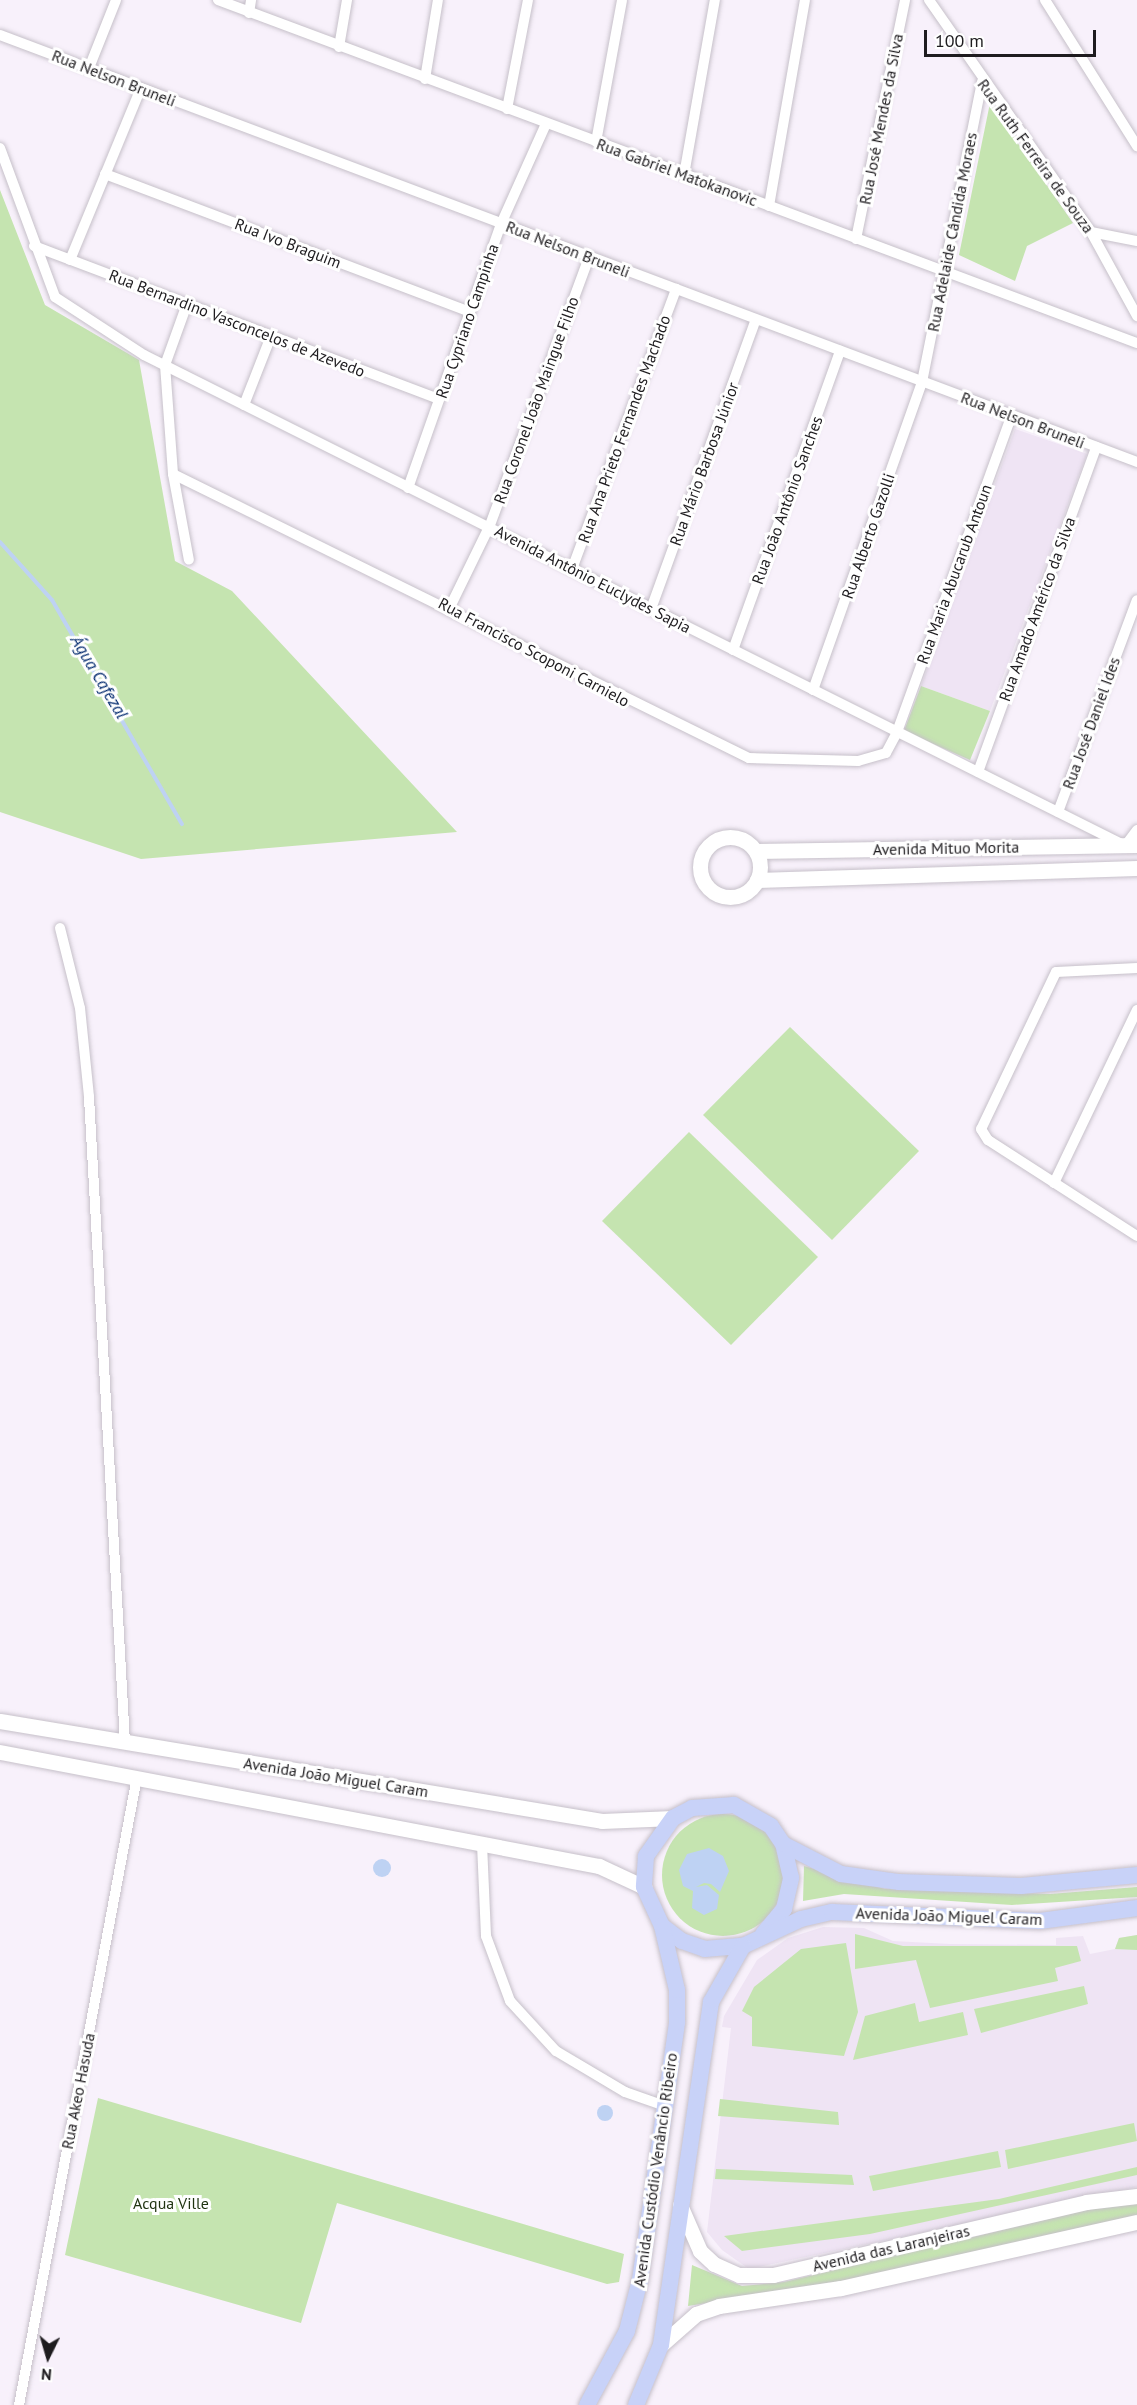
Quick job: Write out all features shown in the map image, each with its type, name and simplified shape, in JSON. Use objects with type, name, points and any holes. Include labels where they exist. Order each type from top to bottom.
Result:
[{"type":"main road","points":[[734,1805],[771,1826],[783,1844],[789,1894],[763,1934],[743,1946],[705,1949],[681,1941],[662,1926],[644,1887],[646,1856],[673,1818],[702,1806],[734,1805]]},
{"type":"main road","name":"Avenida João Miguel Caram","points":[[783,1844],[841,1874],[899,1882],[1021,1886],[1137,1875]]},
{"type":"main road","name":"Avenida João Miguel Caram","points":[[763,1934],[832,1912],[1040,1922],[1137,1908]]},
{"type":"main road","name":"Avenida Custódio Venâncio Ribeiro","points":[[587,2405],[631,2319],[665,2106],[677,1998],[662,1926]]},
{"type":"main road","name":"Avenida Custódio Venâncio Ribeiro","points":[[636,2405],[661,2346],[711,2002],[743,1946]]},
{"type":"street","points":[[89,68],[116,0]]},
{"type":"street","name":"Rua Gabriel Matokanovic","points":[[218,0],[1137,343]]},
{"type":"street","points":[[249,13],[251,0]]},
{"type":"street","points":[[339,47],[347,0]]},
{"type":"street","points":[[425,79],[438,0]]},
{"type":"street","points":[[507,109],[528,0]]},
{"type":"street","points":[[596,142],[622,0]]},
{"type":"street","points":[[684,175],[715,0]]},
{"type":"street","points":[[769,206],[805,0]]},
{"type":"street","name":"Rua José Mendes da Silva","points":[[856,239],[905,0]]},
{"type":"street","name":"Rua Ruth Ferreira de Souza","points":[[929,0],[982,82],[1091,232],[1137,316]]},
{"type":"street","points":[[1045,0],[1137,146]]},
{"type":"street","name":"Rua Nelson Bruneli","points":[[0,35],[1137,462]]},
{"type":"street","name":"Rua Adelaide Cândida Moraes","points":[[922,382],[982,82]]},
{"type":"street","points":[[70,260],[141,88]]},
{"type":"street","name":"Rua Cypriano Campinha","points":[[408,488],[501,224],[546,124]]},
{"type":"street","points":[[0,148],[34,246]]},
{"type":"street","name":"Rua Ivo Braguim","points":[[105,174],[470,312]]},
{"type":"street","points":[[1091,232],[1137,241]]},
{"type":"street","name":"Rua Bernardino Vasconcelos de Azevedo","points":[[34,246],[440,399]]},
{"type":"street","name":"Avenida Antônio Euclydes Sapia","points":[[34,246],[55,297],[165,365],[408,488],[490,525],[572,569],[897,732],[1133,847]]},
{"type":"street","name":"Rua Coronel João Maingue Filho","points":[[450,607],[490,525],[589,257]]},
{"type":"street","name":"Rua Ana Prieto Fernandes Machado","points":[[572,569],[676,289]]},
{"type":"street","points":[[187,304],[165,365],[172,474],[189,560]]},
{"type":"street","name":"Rua Mário Barbosa Júnior","points":[[651,609],[756,319]]},
{"type":"street","points":[[244,405],[271,336]]},
{"type":"street","name":"Rua João Antônio Sanches","points":[[733,650],[840,351]]},
{"type":"street","name":"Rua Alberto Gazolli","points":[[813,690],[922,382]]},
{"type":"street","name":"Rua Maria Abucarub Antoun","points":[[897,732],[1012,415]]},
{"type":"street","name":"Rua Amado Américo da Silva","points":[[978,772],[1096,447]]},
{"type":"street","name":"Rua Francisco Scoponi Carnielo","points":[[172,474],[450,607],[616,696],[749,758],[878,758],[897,732]]},
{"type":"street","name":"Rua José Daniel Ides","points":[[1058,812],[1137,600]]},
{"type":"street","points":[[1133,847],[1137,830]]},
{"type":"street","points":[[727,837],[745,841],[756,851],[758,880],[735,897],[718,895],[707,887],[700,866],[711,843],[727,837]]},
{"type":"street","name":"Avenida Mituo Morita","points":[[756,851],[1133,847]]},
{"type":"street","name":"Avenida Mituo Morita","points":[[758,880],[1137,868]]},
{"type":"street","points":[[60,928],[80,1008],[89,1097],[125,1742]]},
{"type":"street","points":[[1136,1232],[988,1140],[981,1129],[1056,972],[1137,968]]},
{"type":"street","points":[[1054,1183],[1137,1010]]},
{"type":"street","name":"Avenida João Miguel Caram","points":[[0,1721],[602,1821],[673,1818]]},
{"type":"street","points":[[0,1752],[599,1866],[644,1887]]},
{"type":"street","name":"Rua Akeo Hasuda","points":[[19,2405],[137,1777]]},
{"type":"street","points":[[482,1844],[486,1936],[510,2001],[556,2051],[625,2092],[665,2106]]},
{"type":"street","name":"Avenida das Laranjeiras","points":[[680,2205],[700,2252],[714,2264],[739,2275],[773,2275],[1086,2202],[1137,2196]]},
{"type":"street","name":"Avenida das Laranjeiras","points":[[661,2346],[696,2314],[719,2306],[841,2288],[1137,2222]]},
{"type":"shaded area","points":[[1015,429],[1087,454],[990,711],[921,686]]},
{"type":"shaded area","points":[[823,1927],[864,1928],[893,1941],[950,1944],[1056,1945],[1056,1938],[1083,1936],[1090,1954],[1115,1949],[1119,1938],[1137,1935],[1137,2187],[749,2269],[722,2250],[707,2232],[731,2028],[722,2027],[724,2016],[757,1960],[788,1938]]},
{"type":"green space","points":[[990,103],[1073,223],[1027,246],[1015,281],[959,255]]},
{"type":"green space","points":[[0,190],[45,305],[139,360],[175,561],[232,591],[457,832],[141,859],[0,812]]},
{"type":"green space","points":[[921,686],[990,711],[970,760],[904,731]]},
{"type":"green space","points":[[790,1027],[919,1151],[832,1240],[703,1115]]},
{"type":"green space","points":[[689,1132],[818,1257],[731,1345],[602,1221]]},
{"type":"green space","points":[[723,1814],[746,1819],[757,1824],[766,1832],[774,1841],[779,1852],[784,1875],[779,1898],[774,1909],[766,1918],[757,1926],[746,1931],[723,1936],[700,1931],[689,1926],[680,1918],[672,1909],[667,1898],[662,1875],[667,1852],[672,1841],[680,1832],[689,1824],[700,1819]]},
{"type":"green space","points":[[804,1866],[885,1889],[1050,1894],[1137,1887],[1137,1897],[1012,1905],[844,1894],[803,1901]]},
{"type":"green space","points":[[855,1934],[903,1946],[1077,1946],[1081,1961],[1055,1968],[1058,1981],[930,2008],[916,1960],[855,1969]]},
{"type":"green space","points":[[1137,1935],[1137,1950],[1115,1949],[1119,1938]]},
{"type":"green space","points":[[846,1943],[858,2012],[844,2056],[752,2046],[752,2017],[742,2011],[754,1987],[801,1949]]},
{"type":"green space","points":[[1084,1986],[1088,2004],[981,2033],[974,2009]]},
{"type":"green space","points":[[915,2003],[919,2022],[963,2012],[968,2035],[853,2060],[865,2016]]},
{"type":"green space","name":"Acqua Ville","points":[[98,2098],[624,2254],[619,2282],[607,2284],[337,2203],[301,2323],[65,2255]]},
{"type":"green space","points":[[720,2099],[838,2112],[839,2125],[718,2116]]},
{"type":"green space","points":[[1134,2123],[1137,2141],[1008,2169],[1005,2150]]},
{"type":"green space","points":[[998,2151],[1001,2167],[873,2191],[869,2176]]},
{"type":"green space","points":[[1137,2167],[1137,2175],[870,2234],[742,2251],[724,2236],[999,2199]]},
{"type":"green space","points":[[716,2169],[852,2175],[854,2185],[715,2179]]},
{"type":"green space","points":[[1137,2203],[1137,2216],[885,2275],[688,2306],[692,2265],[742,2286],[784,2282],[1090,2209]]},
{"type":"water","points":[[709,1848],[723,1856],[729,1871],[720,1892],[711,1884],[704,1883],[696,1887],[707,1885],[719,1895],[717,1909],[704,1915],[692,1908],[693,1891],[683,1886],[679,1870],[687,1854]]},
{"type":"water","points":[[382,1859],[388,1862],[391,1868],[388,1874],[382,1877],[376,1874],[373,1868],[376,1862]]},
{"type":"water","points":[[605,2105],[613,2113],[605,2121],[597,2113]]},
{"type":"waterway","name":"Água Cafezal","points":[[0,542],[52,600],[182,824]]}]
